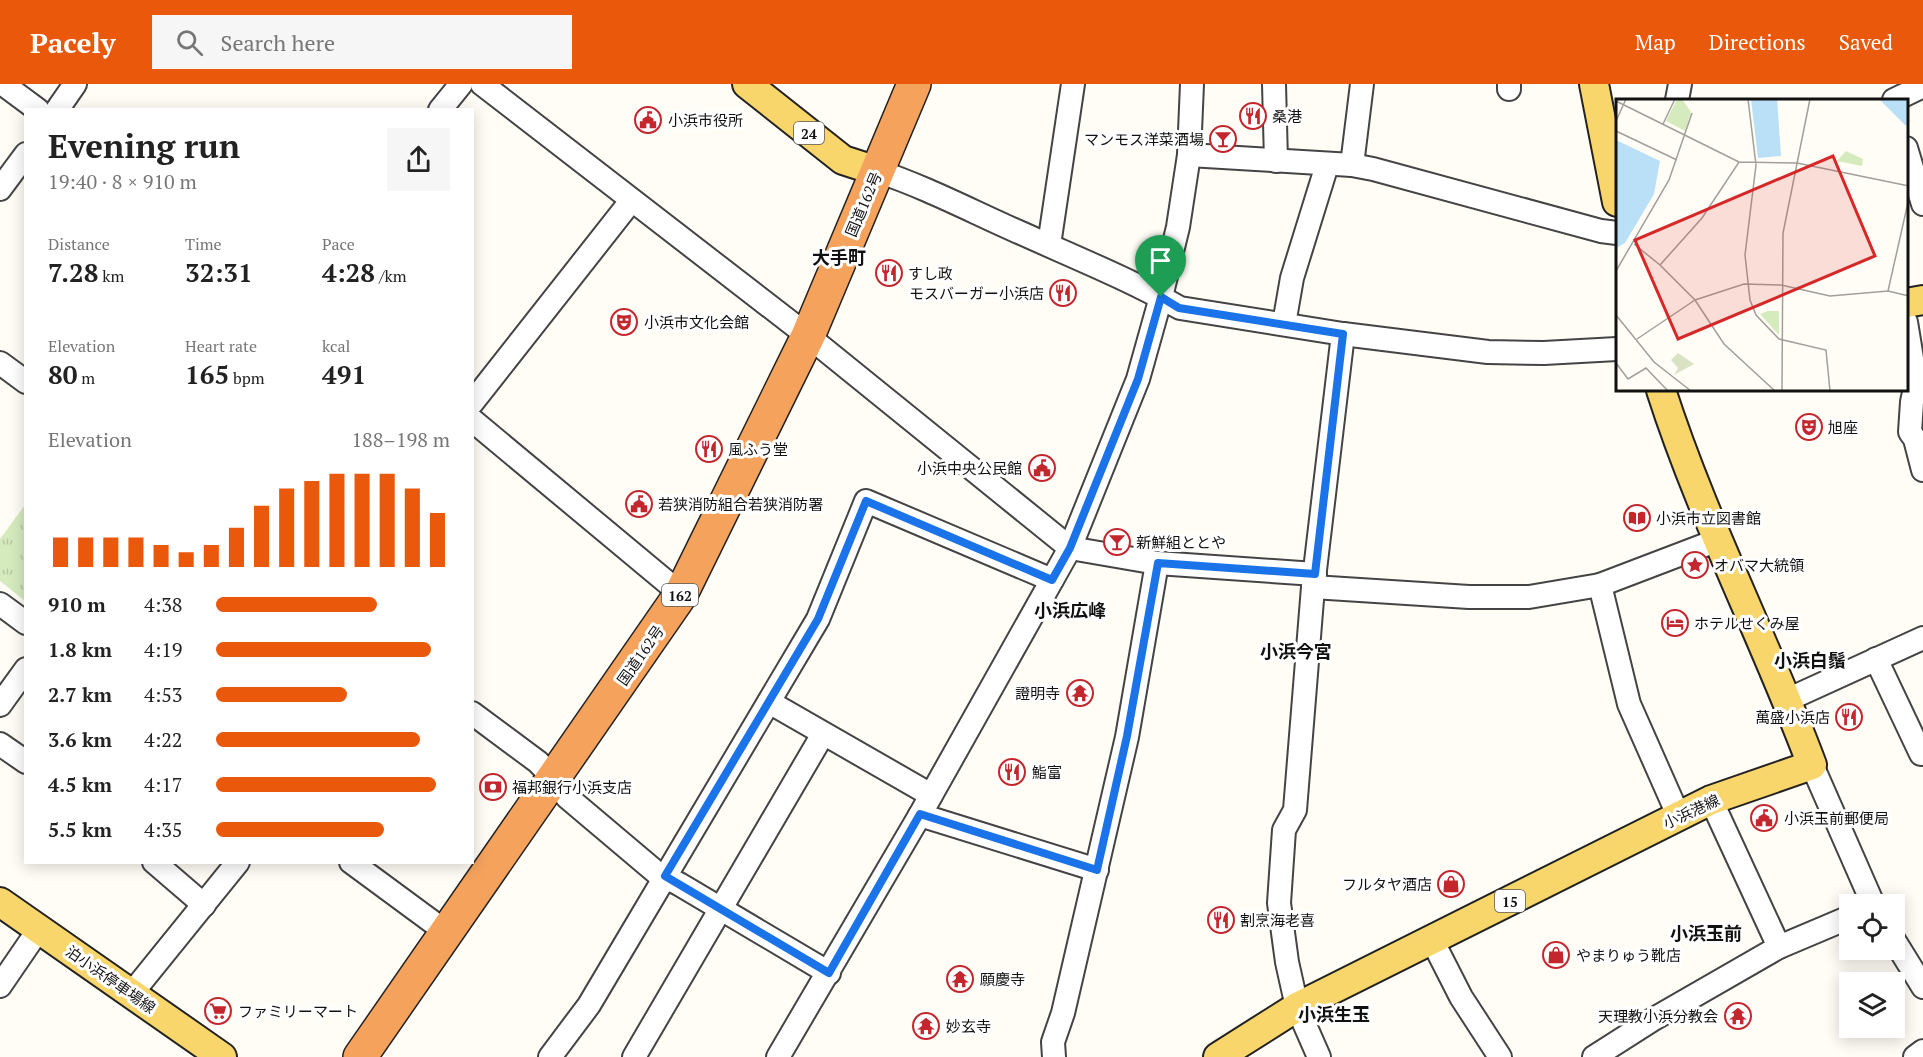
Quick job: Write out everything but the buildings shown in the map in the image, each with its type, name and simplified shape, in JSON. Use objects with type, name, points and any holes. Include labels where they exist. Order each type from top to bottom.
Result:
[{"type":"highway","name":"国道162号","points":[[360,1057],[681,594],[808,336],[914,84]]},
{"type":"main road","name":"24","points":[[747,84],[843,160],[877,171]]},
{"type":"main road","points":[[1594,84],[1616,185]]},
{"type":"main road","points":[[1908,303],[1923,300]]},
{"type":"main road","points":[[1662,392],[1673,428],[1718,540],[1787,700],[1812,765]]},
{"type":"main road","name":"小浜港線","points":[[1218,1057],[1298,1007],[1711,800],[1812,765]]},
{"type":"main road","name":"泊小浜停車場線","points":[[0,902],[222,1057]]},
{"type":"street","points":[[3,84],[35,108]]},
{"type":"street","points":[[58,108],[75,84]]},
{"type":"street","points":[[442,108],[461,84]]},
{"type":"street","points":[[482,84],[808,336],[1070,548],[1158,563],[1314,581],[1469,597],[1529,597],[1600,585],[1718,540]]},
{"type":"street","points":[[1049,245],[1073,84]]},
{"type":"street","points":[[778,1057],[926,805],[1070,548],[1138,379],[1161,297],[1178,227],[1189,155],[1192,84]]},
{"type":"street","points":[[1274,84],[1276,161]]},
{"type":"street","points":[[1352,165],[1360,116],[1362,84]]},
{"type":"street","points":[[1677,99],[1680,84]]},
{"type":"street","points":[[1896,99],[1923,86]]},
{"type":"street","points":[[1189,155],[1352,165],[1600,231],[1616,233]]},
{"type":"street","points":[[1908,155],[1923,204]]},
{"type":"street","points":[[0,189],[24,157]]},
{"type":"street","points":[[1284,324],[1292,279],[1327,165]]},
{"type":"street","points":[[877,171],[903,180],[1049,245],[1161,297],[1179,308],[1343,334],[1488,352],[1616,349]]},
{"type":"street","points":[[474,400],[631,201]]},
{"type":"street","points":[[1319,1057],[1298,1007],[1287,962],[1279,903],[1284,830],[1295,810],[1314,581],[1343,334]]},
{"type":"street","points":[[1908,334],[1916,384],[1910,432],[1915,439],[1923,470]]},
{"type":"street","points":[[0,363],[24,381]]},
{"type":"street","points":[[474,422],[681,594]]},
{"type":"street","points":[[550,1057],[589,1005],[818,619],[866,501],[1052,580]]},
{"type":"street","points":[[1054,1057],[1053,1042],[1063,1013],[1127,736],[1158,563]]},
{"type":"street","points":[[1600,585],[1629,705],[1679,816]]},
{"type":"street","points":[[0,604],[24,622]]},
{"type":"street","points":[[1787,700],[1923,638]]},
{"type":"street","points":[[1876,659],[1921,754]]},
{"type":"street","points":[[0,705],[24,672]]},
{"type":"street","points":[[769,702],[824,734],[926,805],[1097,870]]},
{"type":"street","points":[[474,714],[538,762],[567,797],[657,873],[829,973]]},
{"type":"street","points":[[634,1057],[824,734]]},
{"type":"street","points":[[0,744],[24,761]]},
{"type":"street","points":[[1812,765],[1869,894]]},
{"type":"street","points":[[1711,800],[1779,947]]},
{"type":"street","points":[[156,864],[204,904]]},
{"type":"street","points":[[132,993],[236,864]]},
{"type":"street","points":[[354,864],[446,932]]},
{"type":"street","points":[[1594,1057],[1652,1020],[1779,947],[1839,921]]},
{"type":"street","points":[[0,986],[39,929]]},
{"type":"street","points":[[1432,940],[1461,997],[1500,1057]]},
{"type":"street","points":[[1905,958],[1923,987]]},
{"type":"street","points":[[1916,1057],[1923,1051]]},
{"type":"green space","points":[[24,506],[24,600],[0,581],[0,539]]},
{"type":"place","name":"桑港","points":[[1253,116]]},
{"type":"place","name":"小浜市役所","points":[[648,120]]},
{"type":"place","name":"マンモス洋菜酒場","points":[[1223,139]]},
{"type":"place","name":"すし政","points":[[889,273]]},
{"type":"place","name":"モスバーガー小浜店","points":[[1063,293]]},
{"type":"place","name":"小浜市文化会館","points":[[624,322]]},
{"type":"place","name":"旭座","points":[[1809,427]]},
{"type":"place","name":"風ふう堂","points":[[709,449]]},
{"type":"place","name":"小浜中央公民館","points":[[1042,468]]},
{"type":"place","name":"若狭消防組合若狭消防署","points":[[639,504]]},
{"type":"place","name":"小浜市立図書館","points":[[1637,518]]},
{"type":"place","name":"新鮮組ととや","points":[[1117,542]]},
{"type":"place","name":"オバマ大統領","points":[[1695,565]]},
{"type":"place","name":"ホテルせくみ屋","points":[[1675,623]]},
{"type":"place","name":"證明寺","points":[[1080,693]]},
{"type":"place","name":"萬盛小浜店","points":[[1849,717]]},
{"type":"place","name":"鮨富","points":[[1012,772]]},
{"type":"place","name":"福邦銀行小浜支店","points":[[493,787]]},
{"type":"place","name":"小浜玉前郵便局","points":[[1764,818]]},
{"type":"place","name":"フルタヤ酒店","points":[[1451,884]]},
{"type":"place","name":"割烹海老喜","points":[[1221,920]]},
{"type":"place","name":"やまりゅう靴店","points":[[1556,955]]},
{"type":"place","name":"願慶寺","points":[[960,979]]},
{"type":"place","name":"ファミリーマート","points":[[218,1011]]},
{"type":"place","name":"天理教小浜分教会","points":[[1738,1016]]},
{"type":"place","name":"妙玄寺","points":[[926,1026]]},
{"type":"district","name":"大手町","points":[[839,257]]},
{"type":"district","name":"小浜広峰","points":[[1070,610]]},
{"type":"district","name":"小浜今宮","points":[[1296,651]]},
{"type":"district","name":"小浜白鬚","points":[[1810,660]]},
{"type":"district","name":"小浜玉前","points":[[1706,933]]},
{"type":"district","name":"小浜生玉","points":[[1334,1014]]},
{"type":"route","points":[[1161,297],[1179,308],[1343,334],[1315,574],[1158,563],[1127,736],[1097,870],[920,814],[829,973],[665,876],[818,619],[866,501],[1052,580],[1070,548],[1138,379],[1161,297]]}]
